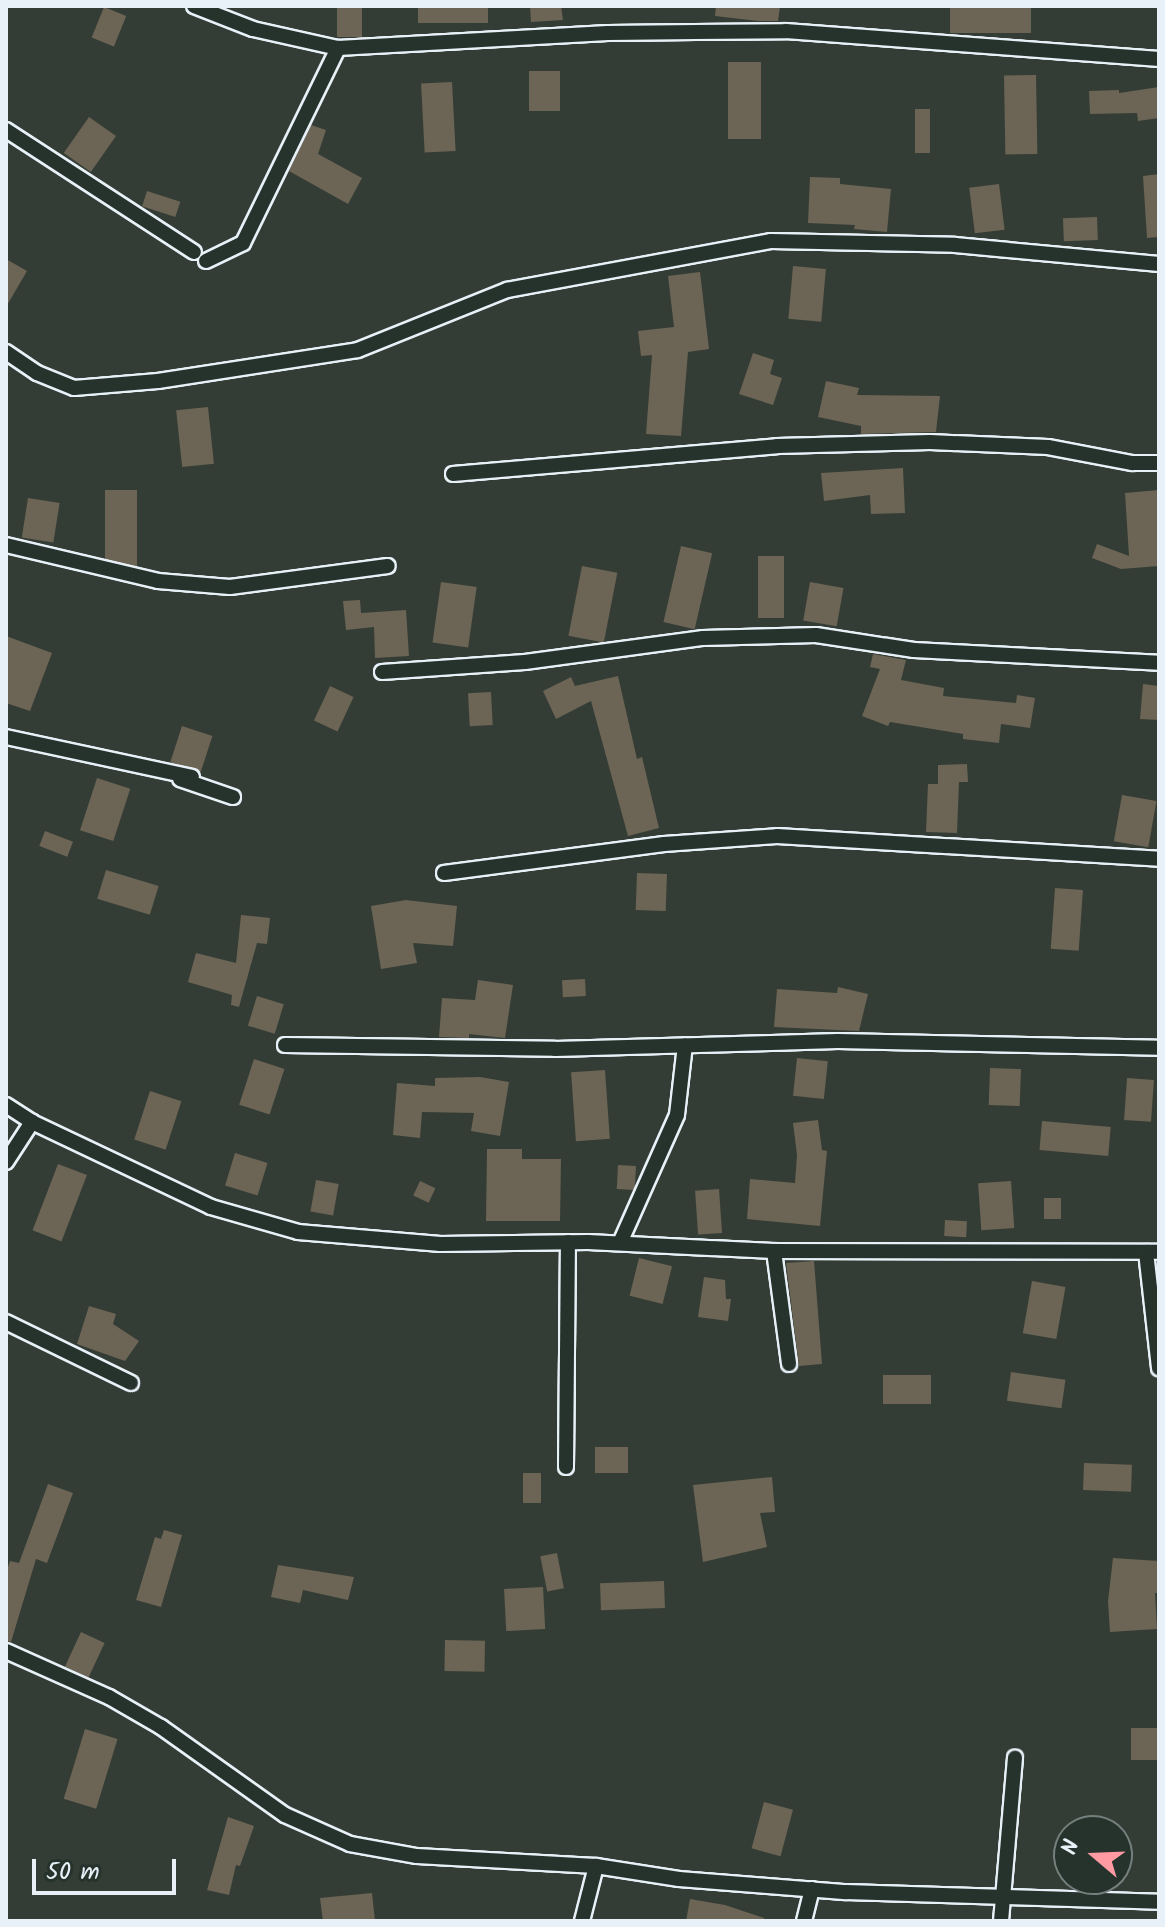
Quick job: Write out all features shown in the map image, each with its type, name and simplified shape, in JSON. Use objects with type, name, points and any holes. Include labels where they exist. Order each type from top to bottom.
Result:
[{"type":"street","points":[[194,6],[253,29],[338,48],[608,33],[786,31],[1159,59]]},
{"type":"street","points":[[6,130],[200,256],[243,243],[338,48]]},
{"type":"street","points":[[6,352],[37,373],[74,388],[158,381],[358,350],[507,290],[771,241],[955,245],[1159,264]]},
{"type":"street","points":[[453,474],[777,446],[930,442],[1048,447],[1132,463],[1159,463]]},
{"type":"street","points":[[6,545],[158,581],[230,587],[388,566]]},
{"type":"street","points":[[382,672],[525,662],[703,638],[816,635],[914,650],[1159,663]]},
{"type":"street","points":[[6,737],[192,777]]},
{"type":"street","points":[[149,768],[233,797]]},
{"type":"street","points":[[444,873],[664,844],[777,836],[1159,859]]},
{"type":"street","points":[[285,1045],[555,1049],[838,1041],[1159,1048]]},
{"type":"street","points":[[620,1243],[677,1115],[685,1045]]},
{"type":"street","points":[[6,1105],[32,1122],[211,1207],[298,1232],[440,1244],[568,1242],[774,1251],[1152,1252],[1159,1368]]},
{"type":"street","points":[[6,1162],[32,1122]]},
{"type":"street","points":[[566,1467],[568,1242]]},
{"type":"street","points":[[774,1251],[789,1364]]},
{"type":"street","points":[[6,1322],[131,1383]]},
{"type":"street","points":[[6,1651],[109,1697],[161,1727],[285,1815],[350,1844],[417,1856],[596,1866],[679,1879],[812,1889],[1159,1902]]},
{"type":"street","points":[[1001,1921],[1015,1758]]},
{"type":"street","points":[[582,1921],[596,1866]]},
{"type":"street","points":[[804,1921],[812,1889]]},
{"type":"building","points":[[337,6],[362,6],[362,37],[337,37]]},
{"type":"building","points":[[418,6],[488,6],[488,23],[418,23]]},
{"type":"building","points":[[530,6],[561,6],[563,20],[531,22]]},
{"type":"building","points":[[716,6],[780,6],[778,21],[758,21],[715,16]]},
{"type":"building","points":[[950,6],[1031,6],[1031,33],[950,33]]},
{"type":"building","points":[[104,7],[126,16],[114,47],[92,38]]},
{"type":"building","points":[[728,62],[761,62],[761,139],[728,139]]},
{"type":"building","points":[[529,71],[560,71],[560,111],[529,111]]},
{"type":"building","points":[[1036,75],[1037,154],[1005,155],[1004,76]]},
{"type":"building","points":[[452,82],[456,151],[425,153],[421,84]]},
{"type":"building","points":[[1159,87],[1159,118],[1138,121],[1137,113],[1090,114],[1089,91],[1119,90],[1119,93]]},
{"type":"building","points":[[915,109],[930,109],[930,153],[915,153]]},
{"type":"building","points":[[89,117],[116,136],[91,172],[64,153]]},
{"type":"building","points":[[311,125],[326,130],[318,154],[362,178],[348,204],[289,171]]},
{"type":"building","points":[[1159,174],[1159,237],[1147,238],[1143,176]]},
{"type":"building","points":[[810,177],[840,178],[840,184],[891,189],[887,232],[854,229],[855,225],[808,223]]},
{"type":"building","points":[[999,184],[1005,230],[975,233],[969,188]]},
{"type":"building","points":[[147,191],[180,202],[175,217],[142,206]]},
{"type":"building","points":[[1097,217],[1098,240],[1064,241],[1063,218]]},
{"type":"building","points":[[6,259],[27,271],[6,307]]},
{"type":"building","points":[[793,266],[826,269],[821,322],[788,319]]},
{"type":"building","points":[[700,272],[709,349],[688,352],[681,436],[646,434],[652,355],[641,356],[638,331],[674,327],[668,276]]},
{"type":"building","points":[[753,353],[774,360],[770,374],[782,378],[773,405],[739,394]]},
{"type":"building","points":[[826,381],[859,388],[857,395],[940,396],[936,432],[861,434],[861,426],[818,417]]},
{"type":"building","points":[[208,407],[214,464],[182,467],[176,410]]},
{"type":"building","points":[[903,468],[905,513],[871,514],[870,495],[824,501],[821,473]]},
{"type":"building","points":[[105,490],[137,490],[137,566],[105,566]]},
{"type":"building","points":[[1159,490],[1159,566],[1121,569],[1092,558],[1097,544],[1129,556],[1125,493]]},
{"type":"building","points":[[28,498],[60,503],[53,543],[22,538]]},
{"type":"building","points":[[681,546],[712,553],[695,629],[663,622]]},
{"type":"building","points":[[758,556],[784,556],[784,618],[758,618]]},
{"type":"building","points":[[582,566],[617,573],[604,643],[568,636]]},
{"type":"building","points":[[441,582],[477,587],[468,647],[433,642]]},
{"type":"building","points":[[810,582],[843,588],[837,626],[803,620]]},
{"type":"building","points":[[360,600],[361,613],[406,610],[409,656],[375,658],[374,627],[346,630],[343,601]]},
{"type":"building","points":[[6,636],[52,653],[30,711],[6,703]]},
{"type":"building","points":[[873,654],[906,660],[901,680],[944,688],[943,696],[1016,703],[1017,695],[1035,698],[1030,728],[1001,724],[999,743],[963,739],[963,734],[890,722],[888,726],[862,716],[880,669],[870,667]]},
{"type":"building","points":[[618,676],[637,759],[642,757],[659,828],[628,836],[591,701],[556,719],[543,691],[571,677],[575,686]]},
{"type":"building","points":[[1143,684],[1159,686],[1159,720],[1140,719]]},
{"type":"building","points":[[330,686],[354,697],[338,731],[314,720]]},
{"type":"building","points":[[491,692],[493,725],[470,726],[468,693]]},
{"type":"building","points":[[182,726],[212,736],[201,772],[170,762]]},
{"type":"building","points":[[967,764],[968,782],[959,782],[957,833],[926,832],[928,784],[938,784],[938,765]]},
{"type":"building","points":[[97,778],[130,789],[113,841],[80,830]]},
{"type":"building","points":[[1122,795],[1156,801],[1148,847],[1114,841]]},
{"type":"building","points":[[45,831],[73,842],[67,857],[39,846]]},
{"type":"building","points":[[106,870],[159,886],[150,915],[97,899]]},
{"type":"building","points":[[637,873],[667,874],[666,911],[636,910]]},
{"type":"building","points":[[1055,888],[1083,890],[1079,951],[1051,949]]},
{"type":"building","points":[[406,900],[457,906],[453,946],[413,943],[417,963],[381,969],[371,906]]},
{"type":"building","points":[[241,915],[270,918],[267,944],[257,943],[239,1007],[231,1005],[232,995],[188,982],[196,953],[236,963]]},
{"type":"building","points":[[585,979],[586,996],[563,997],[562,980]]},
{"type":"building","points":[[478,980],[513,985],[505,1038],[469,1034],[469,1038],[439,1037],[442,998],[475,1000]]},
{"type":"building","points":[[838,987],[868,994],[859,1031],[774,1027],[777,989],[837,993]]},
{"type":"building","points":[[257,996],[284,1004],[275,1034],[248,1026]]},
{"type":"building","points":[[797,1058],[828,1061],[824,1099],[793,1096]]},
{"type":"building","points":[[254,1059],[284,1069],[270,1115],[239,1105]]},
{"type":"building","points":[[990,1068],[1021,1069],[1020,1106],[989,1105]]},
{"type":"building","points":[[605,1070],[610,1139],[576,1141],[571,1072]]},
{"type":"building","points":[[480,1077],[509,1082],[500,1136],[471,1131],[474,1113],[422,1112],[420,1138],[393,1135],[397,1083],[435,1086],[435,1078]]},
{"type":"building","points":[[1127,1078],[1154,1080],[1151,1122],[1124,1120]]},
{"type":"building","points":[[150,1091],[181,1101],[166,1150],[134,1140]]},
{"type":"building","points":[[818,1120],[822,1150],[827,1151],[820,1226],[747,1219],[750,1179],[795,1183],[797,1155],[793,1123]]},
{"type":"building","points":[[1042,1121],[1111,1127],[1108,1156],[1039,1150]]},
{"type":"building","points":[[487,1149],[522,1149],[522,1159],[561,1159],[560,1221],[486,1221]]},
{"type":"building","points":[[235,1153],[268,1163],[258,1195],[225,1186]]},
{"type":"building","points":[[58,1164],[87,1175],[61,1241],[33,1230]]},
{"type":"building","points":[[618,1165],[636,1166],[635,1190],[617,1189]]},
{"type":"building","points":[[316,1180],[339,1184],[333,1216],[310,1212]]},
{"type":"building","points":[[420,1181],[435,1188],[429,1203],[413,1196]]},
{"type":"building","points":[[1011,1181],[1014,1228],[981,1230],[978,1183]]},
{"type":"building","points":[[719,1189],[722,1233],[698,1235],[695,1191]]},
{"type":"building","points":[[1044,1198],[1061,1198],[1061,1219],[1044,1219]]},
{"type":"building","points":[[945,1220],[967,1221],[966,1237],[944,1236]]},
{"type":"building","points":[[639,1258],[672,1266],[663,1304],[630,1296]]},
{"type":"building","points":[[814,1261],[822,1364],[799,1366],[786,1263]]},
{"type":"building","points":[[704,1277],[725,1280],[726,1299],[731,1299],[728,1321],[698,1317]]},
{"type":"building","points":[[1032,1281],[1065,1287],[1056,1339],[1023,1333]]},
{"type":"building","points":[[89,1306],[116,1314],[113,1324],[139,1341],[125,1361],[77,1344]]},
{"type":"building","points":[[1011,1372],[1065,1380],[1061,1408],[1007,1401]]},
{"type":"building","points":[[883,1375],[931,1375],[931,1404],[883,1404]]},
{"type":"building","points":[[595,1447],[628,1447],[628,1473],[595,1473]]},
{"type":"building","points":[[1084,1463],[1132,1465],[1131,1492],[1083,1490]]},
{"type":"building","points":[[523,1473],[541,1473],[541,1503],[523,1503]]},
{"type":"building","points":[[772,1477],[775,1512],[760,1513],[767,1547],[703,1562],[693,1485]]},
{"type":"building","points":[[48,1484],[73,1493],[47,1563],[36,1559],[11,1642],[6,1641],[6,1573],[10,1561],[19,1563]]},
{"type":"building","points":[[164,1530],[182,1535],[161,1607],[136,1600],[155,1537],[161,1539]]},
{"type":"building","points":[[557,1553],[564,1588],[547,1592],[540,1556]]},
{"type":"building","points":[[1113,1558],[1159,1561],[1159,1593],[1155,1593],[1157,1629],[1110,1632],[1108,1601]]},
{"type":"building","points":[[278,1565],[354,1577],[348,1600],[303,1590],[300,1603],[271,1597]]},
{"type":"building","points":[[664,1581],[665,1608],[601,1610],[600,1583]]},
{"type":"building","points":[[543,1587],[545,1629],[506,1631],[504,1589]]},
{"type":"building","points":[[81,1632],[105,1643],[89,1677],[65,1666]]},
{"type":"building","points":[[445,1640],[485,1641],[484,1672],[444,1671]]},
{"type":"building","points":[[1131,1728],[1159,1728],[1159,1760],[1131,1760]]},
{"type":"building","points":[[85,1729],[118,1739],[96,1809],[64,1799]]},
{"type":"building","points":[[764,1802],[793,1810],[781,1856],[752,1848]]},
{"type":"building","points":[[228,1817],[254,1826],[240,1866],[236,1865],[229,1895],[207,1890]]},
{"type":"building","points":[[372,1893],[375,1921],[323,1921],[320,1898]]},
{"type":"building","points":[[690,1899],[725,1905],[764,1918],[764,1921],[686,1921]]}]
